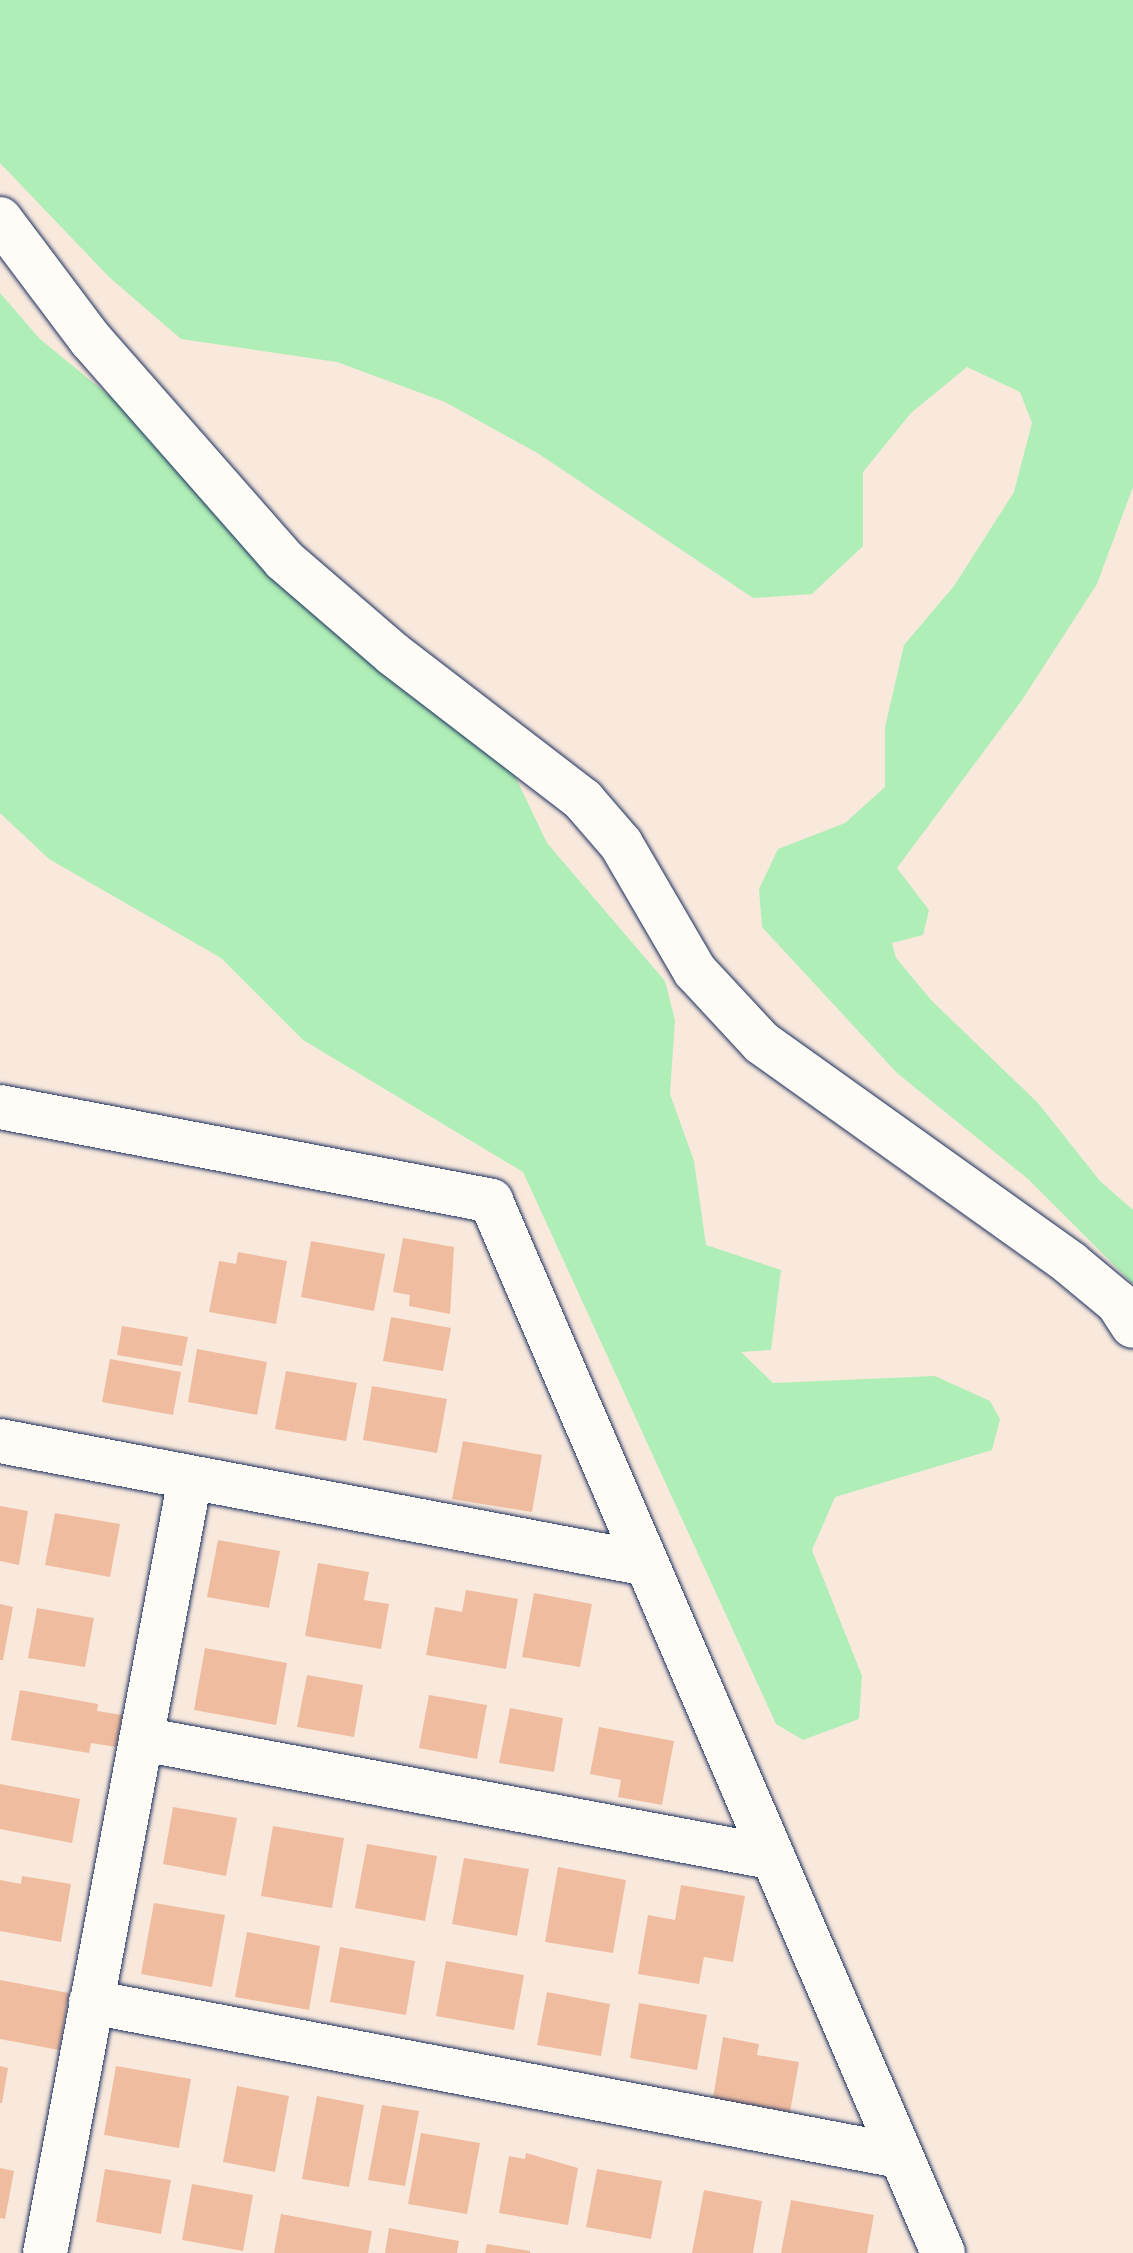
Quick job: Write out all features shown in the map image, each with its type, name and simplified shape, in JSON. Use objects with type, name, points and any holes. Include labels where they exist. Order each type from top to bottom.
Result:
[{"type":"street","points":[[0,219],[91,340],[284,560],[393,654],[583,800],[621,844],[695,971],[762,1043],[1070,1263],[1118,1303],[1133,1326]]},
{"type":"street","points":[[0,1107],[491,1201],[642,1563],[943,2253]]},
{"type":"street","points":[[0,1441],[642,1563]]},
{"type":"street","points":[[45,2253],[190,1478]]},
{"type":"street","points":[[142,1739],[770,1857]]},
{"type":"street","points":[[91,2002],[899,2156]]},
{"type":"green space","points":[[0,0],[1133,0],[1133,487],[1097,584],[1022,700],[897,868],[929,910],[923,935],[892,943],[896,958],[932,1001],[1038,1103],[1100,1181],[1133,1210],[1133,1284],[1028,1179],[897,1073],[762,927],[759,889],[778,849],[845,823],[885,787],[885,727],[904,645],[954,586],[1014,492],[1032,423],[1020,392],[967,367],[911,413],[863,472],[863,546],[812,594],[753,598],[539,454],[445,402],[337,362],[181,339],[109,277],[0,163]]},
{"type":"green space","points":[[0,293],[40,339],[411,643],[515,776],[547,843],[665,981],[675,1020],[670,1094],[694,1161],[706,1245],[781,1270],[771,1350],[741,1352],[773,1383],[935,1376],[990,1401],[1000,1419],[992,1450],[835,1497],[812,1550],[862,1676],[859,1719],[803,1740],[776,1724],[523,1172],[303,1040],[221,958],[49,859],[0,813]]},
{"type":"building","points":[[403,1238],[454,1247],[450,1314],[409,1306],[410,1295],[393,1292]]},
{"type":"building","points":[[311,1241],[385,1254],[374,1311],[301,1297]]},
{"type":"building","points":[[238,1252],[287,1261],[276,1324],[209,1312],[219,1261],[236,1264]]},
{"type":"building","points":[[391,1317],[451,1328],[443,1371],[383,1361]]},
{"type":"building","points":[[122,1326],[188,1337],[182,1366],[117,1355]]},
{"type":"building","points":[[197,1349],[267,1362],[257,1415],[188,1402]]},
{"type":"building","points":[[110,1359],[181,1372],[173,1415],[102,1402]]},
{"type":"building","points":[[286,1371],[357,1383],[346,1441],[275,1429]]},
{"type":"building","points":[[372,1386],[447,1399],[437,1453],[363,1440]]},
{"type":"building","points":[[463,1441],[542,1455],[532,1512],[452,1499]]},
{"type":"building","points":[[0,1506],[28,1511],[19,1565],[0,1561]]},
{"type":"building","points":[[55,1513],[120,1524],[110,1577],[45,1565]]},
{"type":"building","points":[[218,1540],[280,1551],[269,1608],[207,1597]]},
{"type":"building","points":[[318,1563],[369,1572],[364,1600],[389,1604],[381,1649],[305,1636]]},
{"type":"building","points":[[466,1590],[518,1599],[506,1669],[426,1655],[435,1607],[462,1612]]},
{"type":"building","points":[[534,1593],[592,1604],[580,1667],[522,1657]]},
{"type":"building","points":[[0,1604],[13,1607],[3,1660],[0,1660]]},
{"type":"building","points":[[37,1608],[94,1618],[85,1667],[28,1658]]},
{"type":"building","points":[[205,1648],[287,1663],[276,1725],[194,1710]]},
{"type":"building","points":[[307,1675],[363,1685],[354,1737],[297,1727]]},
{"type":"building","points":[[20,1690],[98,1704],[97,1711],[122,1715],[116,1747],[91,1743],[89,1753],[11,1740]]},
{"type":"building","points":[[429,1695],[487,1705],[477,1759],[419,1748]]},
{"type":"building","points":[[510,1708],[563,1718],[554,1772],[499,1763]]},
{"type":"building","points":[[599,1727],[674,1741],[662,1805],[618,1797],[621,1780],[590,1774]]},
{"type":"building","points":[[0,1784],[80,1799],[72,1843],[0,1829]]},
{"type":"building","points":[[173,1807],[237,1818],[226,1876],[163,1864]]},
{"type":"building","points":[[273,1826],[344,1838],[332,1908],[261,1896]]},
{"type":"building","points":[[367,1844],[437,1856],[425,1921],[355,1908]]},
{"type":"building","points":[[464,1858],[529,1869],[517,1936],[452,1924]]},
{"type":"building","points":[[558,1867],[626,1880],[613,1953],[545,1942]]},
{"type":"building","points":[[22,1876],[71,1884],[61,1942],[0,1931],[0,1880],[21,1884]]},
{"type":"building","points":[[681,1885],[745,1896],[733,1962],[704,1957],[699,1984],[638,1974],[648,1915],[675,1920]]},
{"type":"building","points":[[154,1903],[225,1915],[212,1987],[141,1974]]},
{"type":"building","points":[[247,1932],[320,1946],[309,2010],[235,1997]]},
{"type":"building","points":[[340,1947],[415,1961],[406,2015],[330,2002]]},
{"type":"building","points":[[446,1961],[524,1975],[514,2030],[436,2016]]},
{"type":"building","points":[[0,1980],[69,1993],[59,2050],[0,2039]]},
{"type":"building","points":[[547,1992],[610,2004],[601,2056],[537,2045]]},
{"type":"building","points":[[639,2003],[707,2015],[697,2070],[630,2058]]},
{"type":"building","points":[[723,2037],[759,2044],[757,2055],[799,2062],[790,2112],[713,2098]]},
{"type":"building","points":[[0,2066],[8,2068],[2,2103],[0,2103]]},
{"type":"building","points":[[116,2066],[191,2079],[179,2148],[104,2135]]},
{"type":"building","points":[[237,2086],[289,2096],[275,2172],[223,2162]]},
{"type":"building","points":[[317,2096],[364,2105],[349,2187],[302,2179]]},
{"type":"building","points":[[382,2105],[419,2111],[405,2186],[368,2180]]},
{"type":"building","points":[[421,2133],[480,2143],[467,2214],[408,2204]]},
{"type":"building","points":[[526,2153],[578,2168],[568,2225],[499,2213],[509,2156],[525,2159]]},
{"type":"building","points":[[0,2168],[14,2171],[5,2219],[0,2218]]},
{"type":"building","points":[[105,2169],[171,2180],[161,2234],[96,2222]]},
{"type":"building","points":[[597,2169],[662,2181],[651,2239],[586,2227]]},
{"type":"building","points":[[192,2184],[253,2195],[243,2251],[182,2240]]},
{"type":"building","points":[[704,2190],[762,2201],[753,2253],[692,2253]]},
{"type":"building","points":[[791,2200],[874,2215],[867,2253],[781,2253]]},
{"type":"building","points":[[281,2214],[372,2231],[368,2253],[274,2253]]},
{"type":"building","points":[[389,2228],[459,2241],[457,2253],[385,2253]]},
{"type":"building","points":[[487,2244],[530,2251],[530,2253],[485,2253]]}]
